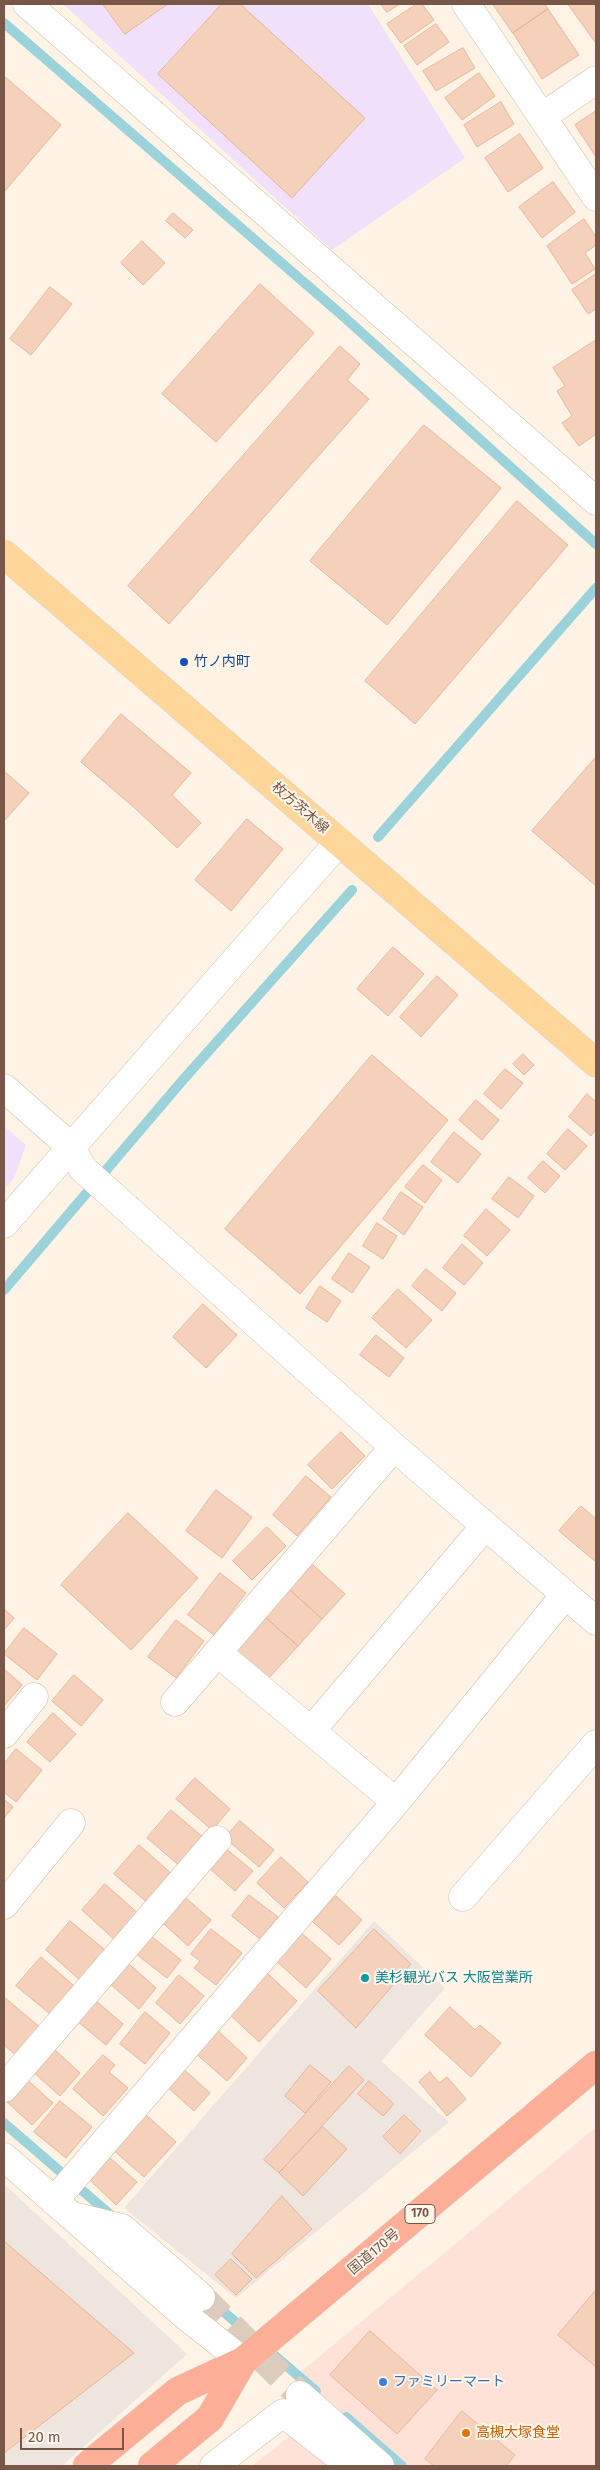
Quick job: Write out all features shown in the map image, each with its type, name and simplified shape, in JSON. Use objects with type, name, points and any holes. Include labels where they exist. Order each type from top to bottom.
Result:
[{"type":"highway","name":"国道170号","points":[[88,2466],[178,2391],[243,2361],[596,2065]]},
{"type":"highway","name":"国道170号","points":[[152,2466],[210,2418],[243,2361]]},
{"type":"main road","name":"枚方茨木線","points":[[4,554],[596,1063]]},
{"type":"street","points":[[27,4],[596,501]]},
{"type":"street","points":[[466,4],[596,196]]},
{"type":"street","points":[[542,117],[596,80]]},
{"type":"street","points":[[4,1224],[70,1146],[339,842]]},
{"type":"street","points":[[4,1088],[70,1146],[83,1169],[394,1447],[596,1622]]},
{"type":"street","points":[[176,1702],[394,1447]]},
{"type":"street","points":[[312,1731],[485,1526]]},
{"type":"street","points":[[63,2208],[565,1595]]},
{"type":"street","points":[[218,1653],[396,1802]]},
{"type":"street","points":[[4,1734],[34,1697]]},
{"type":"street","points":[[463,1897],[596,1744]]},
{"type":"street","points":[[4,1904],[71,1823]]},
{"type":"street","points":[[4,2088],[217,1840]]},
{"type":"street","points":[[4,2157],[187,2317],[243,2361]]},
{"type":"street","points":[[63,2208],[122,2228],[201,2297]]},
{"type":"street","points":[[300,2396],[380,2466]]},
{"type":"street","points":[[214,2466],[284,2413],[351,2466]]},
{"type":"shaded area","points":[[63,4],[368,4],[465,158],[332,250]]},
{"type":"shaded area","points":[[4,1126],[26,1145],[14,1178],[4,1190]]},
{"type":"shaded area","points":[[374,1921],[445,1988],[381,2061],[449,2122],[236,2298],[124,2208]]},
{"type":"shaded area","points":[[595,2128],[596,2466],[401,2466],[297,2375]]},
{"type":"shaded area","points":[[4,2184],[187,2354],[62,2466],[4,2466]]},
{"type":"shaded area","points":[[292,2434],[329,2466],[252,2466]]},
{"type":"building","points":[[103,4],[168,4],[125,34]]},
{"type":"building","points":[[222,4],[240,4],[365,118],[292,198],[158,74]]},
{"type":"building","points":[[381,4],[400,4],[387,12]]},
{"type":"building","points":[[417,4],[422,4],[434,20],[401,43],[387,24]]},
{"type":"building","points":[[493,4],[545,4],[548,9],[513,33]]},
{"type":"building","points":[[568,4],[596,4],[596,43]]},
{"type":"building","points":[[548,9],[579,55],[542,79],[513,33]]},
{"type":"building","points":[[436,24],[449,42],[417,65],[404,46]]},
{"type":"building","points":[[463,48],[475,68],[436,91],[423,71]]},
{"type":"building","points":[[479,73],[495,96],[462,120],[445,98]]},
{"type":"building","points":[[4,76],[61,125],[4,192]]},
{"type":"building","points":[[501,102],[514,124],[477,147],[464,125]]},
{"type":"building","points":[[596,111],[596,157],[575,125]]},
{"type":"building","points":[[520,134],[543,168],[508,192],[485,158]]},
{"type":"building","points":[[553,182],[575,212],[542,238],[519,207]]},
{"type":"building","points":[[173,213],[193,230],[185,238],[166,221]]},
{"type":"building","points":[[584,219],[596,237],[596,245],[585,253],[595,269],[572,284],[547,246]]},
{"type":"building","points":[[142,241],[165,263],[143,285],[121,263]]},
{"type":"building","points":[[596,274],[596,309],[588,314],[572,290]]},
{"type":"building","points":[[260,284],[314,333],[216,442],[162,394]]},
{"type":"building","points":[[50,287],[72,304],[31,355],[10,339]]},
{"type":"building","points":[[596,340],[596,434],[579,446],[562,423],[572,416],[557,391],[565,386],[553,368]]},
{"type":"building","points":[[340,346],[360,364],[347,380],[369,399],[169,624],[128,586]]},
{"type":"building","points":[[424,425],[501,488],[387,625],[310,561]]},
{"type":"building","points":[[517,501],[568,545],[415,724],[365,681]]},
{"type":"building","points":[[121,714],[191,773],[172,795],[201,823],[177,848],[137,810],[81,762]]},
{"type":"building","points":[[596,757],[596,886],[532,831]]},
{"type":"building","points":[[4,771],[29,793],[4,821]]},
{"type":"building","points":[[247,819],[283,849],[231,911],[195,880]]},
{"type":"building","points":[[393,947],[424,974],[388,1016],[357,989]]},
{"type":"building","points":[[437,976],[458,995],[421,1037],[400,1017]]},
{"type":"building","points":[[523,1054],[534,1065],[524,1075],[513,1064]]},
{"type":"building","points":[[372,1055],[448,1120],[300,1294],[225,1229]]},
{"type":"building","points":[[505,1069],[523,1083],[501,1109],[484,1094]]},
{"type":"building","points":[[587,1094],[596,1102],[596,1129],[591,1136],[569,1117]]},
{"type":"building","points":[[476,1100],[499,1120],[482,1140],[459,1120]]},
{"type":"building","points":[[568,1129],[587,1146],[565,1170],[547,1154]]},
{"type":"building","points":[[454,1132],[481,1154],[458,1183],[431,1162]]},
{"type":"building","points":[[543,1161],[560,1176],[545,1193],[528,1178]]},
{"type":"building","points":[[423,1165],[442,1180],[425,1203],[405,1187]]},
{"type":"building","points":[[509,1177],[534,1196],[518,1218],[492,1199]]},
{"type":"building","points":[[401,1192],[423,1207],[404,1235],[383,1219]]},
{"type":"building","points":[[486,1209],[510,1230],[487,1256],[464,1236]]},
{"type":"building","points":[[377,1223],[397,1236],[383,1259],[363,1246]]},
{"type":"building","points":[[462,1244],[483,1263],[464,1285],[443,1268]]},
{"type":"building","points":[[349,1253],[370,1267],[352,1293],[332,1279]]},
{"type":"building","points":[[426,1269],[456,1293],[442,1311],[412,1286]]},
{"type":"building","points":[[320,1286],[341,1301],[327,1322],[306,1308]]},
{"type":"building","points":[[398,1289],[432,1320],[406,1348],[372,1318]]},
{"type":"building","points":[[203,1304],[237,1335],[206,1368],[173,1337]]},
{"type":"building","points":[[376,1335],[404,1358],[389,1377],[360,1355]]},
{"type":"building","points":[[341,1432],[365,1456],[332,1489],[308,1465]]},
{"type":"building","points":[[306,1476],[331,1497],[297,1536],[273,1515]]},
{"type":"building","points":[[216,1490],[252,1517],[222,1558],[186,1531]]},
{"type":"building","points":[[581,1506],[596,1519],[596,1562],[559,1531]]},
{"type":"building","points":[[128,1513],[198,1578],[131,1650],[61,1585]]},
{"type":"building","points":[[267,1527],[286,1546],[252,1580],[233,1561]]},
{"type":"building","points":[[313,1565],[345,1594],[322,1619],[290,1590]]},
{"type":"building","points":[[220,1573],[246,1593],[214,1635],[188,1615]]},
{"type":"building","points":[[290,1590],[322,1619],[298,1646],[265,1617]]},
{"type":"building","points":[[4,1609],[14,1618],[4,1630]]},
{"type":"building","points":[[265,1617],[298,1646],[266,1681],[234,1652]]},
{"type":"building","points":[[176,1620],[204,1641],[176,1678],[148,1657]]},
{"type":"building","points":[[24,1628],[57,1654],[37,1680],[4,1654]]},
{"type":"building","points":[[4,1669],[22,1685],[4,1706]]},
{"type":"building","points":[[74,1675],[103,1700],[81,1726],[52,1701]]},
{"type":"building","points":[[53,1713],[76,1734],[50,1762],[27,1742]]},
{"type":"building","points":[[16,1749],[42,1770],[16,1802],[4,1792],[4,1764]]},
{"type":"building","points":[[195,1778],[230,1809],[212,1830],[176,1799]]},
{"type":"building","points":[[4,1799],[13,1807],[4,1818]]},
{"type":"building","points":[[171,1810],[205,1839],[181,1867],[147,1838]]},
{"type":"building","points":[[240,1821],[274,1850],[259,1867],[225,1838]]},
{"type":"building","points":[[139,1845],[173,1875],[149,1904],[114,1874]]},
{"type":"building","points":[[225,1848],[253,1871],[235,1891],[208,1867]]},
{"type":"building","points":[[281,1857],[308,1882],[284,1908],[257,1883]]},
{"type":"building","points":[[105,1884],[141,1916],[117,1942],[82,1910]]},
{"type":"building","points":[[249,1895],[278,1917],[260,1939],[232,1916]]},
{"type":"building","points":[[336,1896],[362,1920],[339,1945],[313,1922]]},
{"type":"building","points":[[186,1898],[211,1920],[188,1946],[164,1924]]},
{"type":"building","points":[[70,1921],[105,1950],[80,1980],[46,1950]]},
{"type":"building","points":[[211,1929],[242,1953],[216,1985],[194,1968],[200,1961],[191,1954]]},
{"type":"building","name":"美杉観光バス 大阪営業所","points":[[374,1929],[411,1964],[356,2028],[318,1991]]},
{"type":"building","points":[[298,1930],[331,1959],[306,1988],[273,1958]]},
{"type":"building","points":[[151,1936],[181,1960],[167,1978],[136,1954]]},
{"type":"building","points":[[41,1957],[74,1986],[50,2014],[16,1986]]},
{"type":"building","points":[[128,1963],[156,1988],[139,2009],[110,1984]]},
{"type":"building","points":[[266,1972],[297,2001],[259,2042],[228,2013]]},
{"type":"building","points":[[179,1975],[204,1996],[180,2024],[156,2003]]},
{"type":"building","points":[[4,1997],[41,2028],[18,2057],[4,2045]]},
{"type":"building","points":[[95,2000],[123,2024],[106,2045],[77,2021]]},
{"type":"building","points":[[450,2007],[475,2030],[480,2025],[501,2043],[471,2077],[425,2035]]},
{"type":"building","points":[[145,2012],[170,2033],[145,2064],[120,2044]]},
{"type":"building","points":[[214,2027],[247,2058],[227,2081],[193,2051]]},
{"type":"building","points":[[53,2048],[80,2073],[60,2096],[32,2071]]},
{"type":"building","points":[[103,2055],[115,2065],[109,2072],[128,2088],[103,2116],[73,2089]]},
{"type":"building","points":[[310,2065],[331,2082],[305,2113],[285,2096]]},
{"type":"building","points":[[180,2066],[210,2093],[194,2111],[164,2084]]},
{"type":"building","points":[[349,2066],[364,2080],[279,2173],[264,2160]]},
{"type":"building","points":[[430,2072],[439,2083],[447,2077],[466,2099],[447,2116],[419,2082]]},
{"type":"building","points":[[25,2078],[53,2103],[32,2125],[5,2100]]},
{"type":"building","points":[[369,2081],[394,2104],[383,2116],[358,2094]]},
{"type":"building","points":[[60,2101],[92,2127],[66,2158],[34,2132]]},
{"type":"building","points":[[144,2113],[176,2142],[144,2177],[112,2149]]},
{"type":"building","points":[[404,2115],[421,2131],[400,2154],[383,2137]]},
{"type":"building","points":[[323,2127],[347,2149],[303,2196],[279,2173]]},
{"type":"building","points":[[109,2157],[137,2182],[116,2205],[89,2179]]},
{"type":"building","points":[[282,2196],[312,2229],[256,2278],[232,2254]]},
{"type":"building","points":[[4,2241],[134,2353],[4,2453]]},
{"type":"building","points":[[231,2259],[252,2279],[236,2295],[215,2275]]},
{"type":"building","points":[[596,2290],[596,2367],[558,2335]]},
{"type":"building","name":"ファミリーマート","points":[[370,2331],[437,2390],[397,2434],[330,2375]]},
{"type":"building","name":"高槻大塚食堂","points":[[462,2411],[515,2455],[506,2466],[434,2466],[425,2459]]},
{"type":"waterway","points":[[4,23],[344,317],[596,544]]},
{"type":"waterway","points":[[378,837],[596,588]]},
{"type":"waterway","points":[[4,1290],[182,1081],[352,890]]},
{"type":"waterway","points":[[4,2123],[113,2217]]},
{"type":"waterway","points":[[204,2295],[316,2391]]},
{"type":"waterway","points":[[346,2417],[402,2466]]},
{"type":"tunnel","points":[[201,2297],[300,2395]]},
{"type":"place","name":"竹ノ内町","points":[[184,662]]},
{"type":"place","name":"美杉観光バス 大阪営業所","points":[[365,1978]]},
{"type":"place","name":"ファミリーマート","points":[[383,2382]]},
{"type":"place","name":"高槻大塚食堂","points":[[466,2433]]}]
